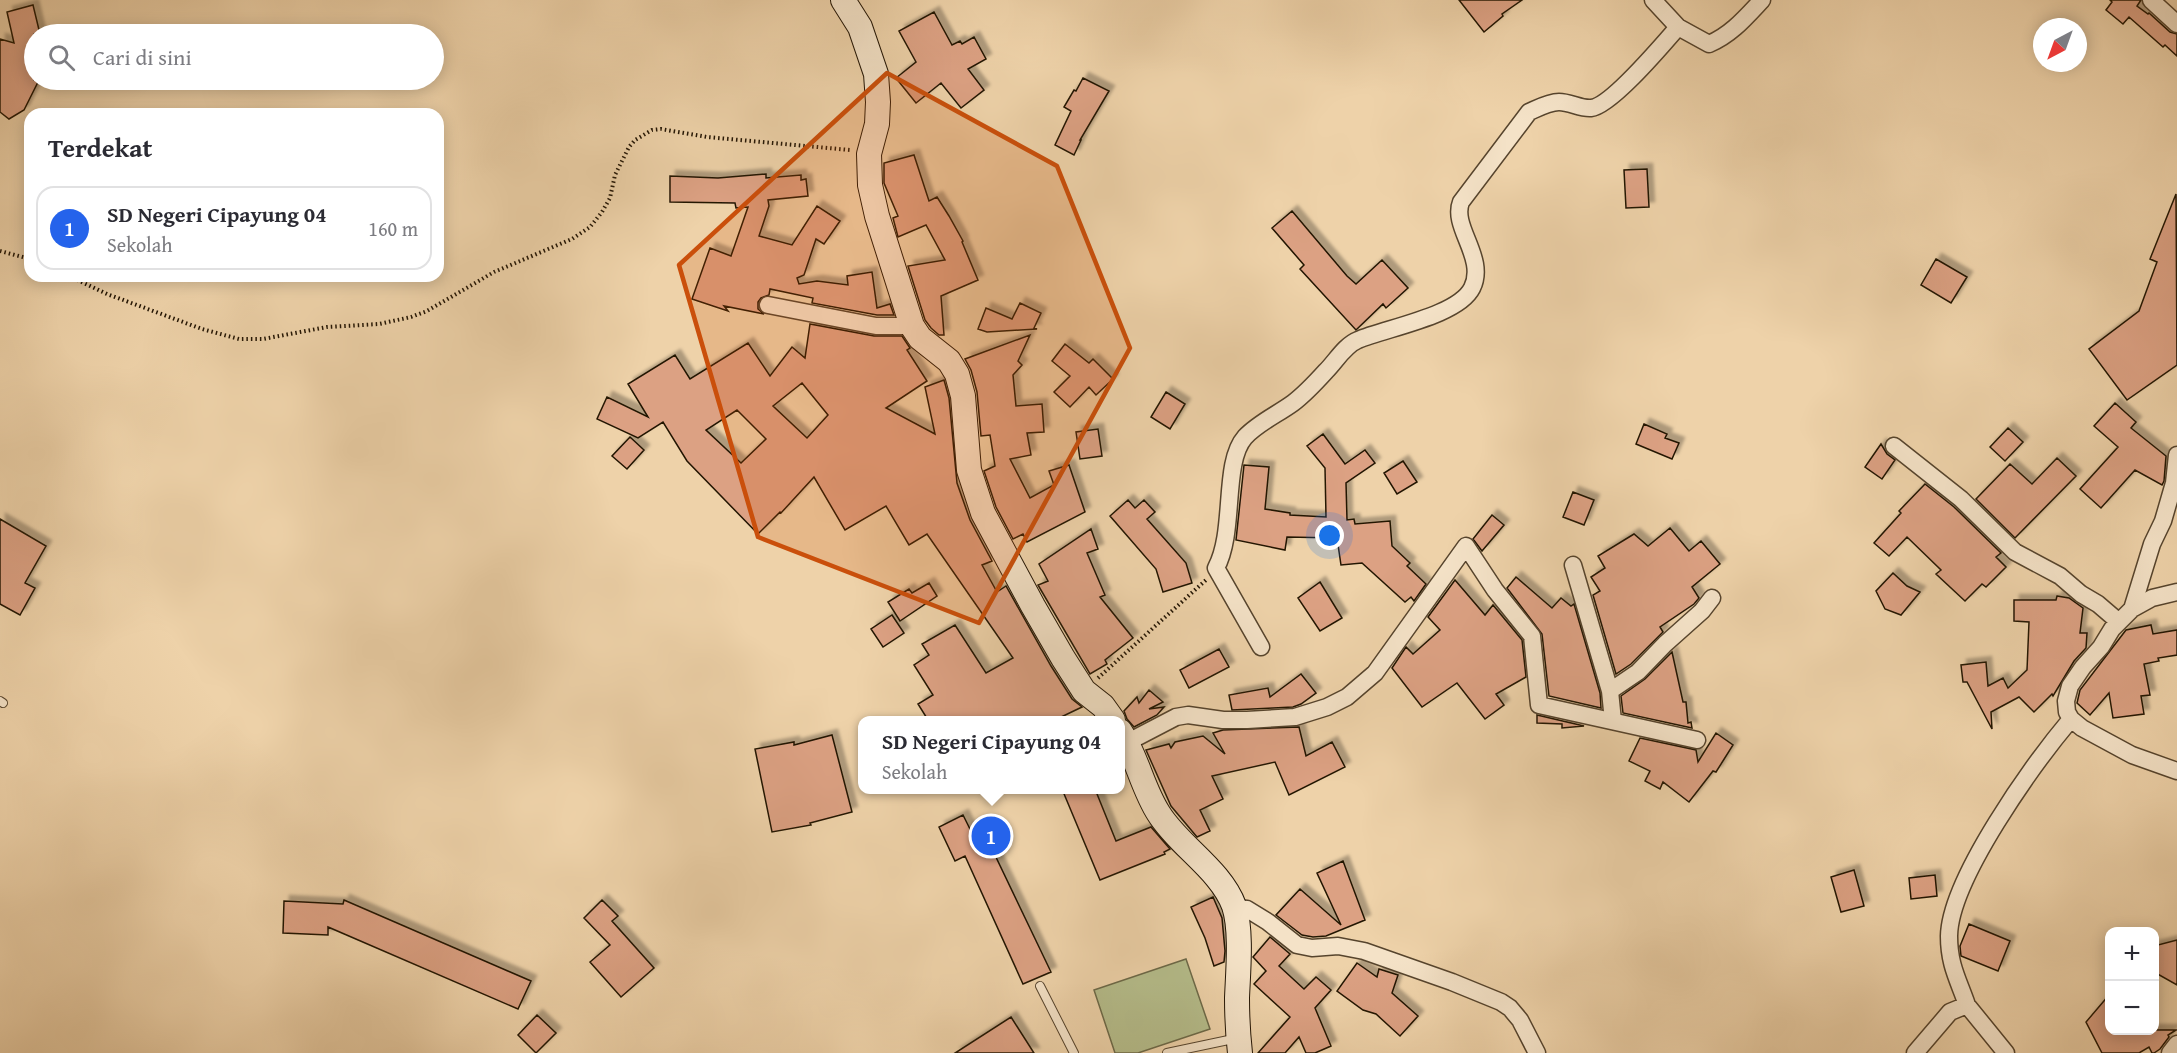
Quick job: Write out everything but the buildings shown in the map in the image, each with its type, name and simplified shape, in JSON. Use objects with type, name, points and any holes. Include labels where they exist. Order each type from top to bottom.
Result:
[{"type":"street","points":[[843,0],[860,27],[876,74],[877,124],[868,154],[870,185],[877,216],[912,326],[920,338],[949,361],[957,374],[963,396],[969,470],[978,503],[1033,606],[1084,691],[1103,706],[1110,716]]},
{"type":"street","points":[[1653,0],[1678,27],[1709,44],[1723,38],[1762,0]]},
{"type":"street","points":[[2151,0],[2177,24]]},
{"type":"street","points":[[1261,647],[1216,568],[1225,546],[1234,458],[1246,436],[1294,402],[1327,371],[1349,345],[1357,340],[1396,329],[1459,303],[1473,286],[1477,272],[1458,209],[1529,112],[1543,105],[1559,102],[1589,109],[1596,107],[1628,81],[1678,27]]},
{"type":"street","points":[[768,305],[876,326],[912,326]]},
{"type":"street","points":[[1894,446],[1960,499],[2015,552],[2060,576],[2119,622]]},
{"type":"street","points":[[2132,609],[2152,544],[2163,521],[2174,483],[2177,455]]},
{"type":"street","points":[[1125,736],[1176,717],[1188,715],[1222,720],[1295,717],[1327,707],[1347,697],[1364,684],[1381,665],[1466,546],[1496,590],[1532,636],[1539,705],[1697,740]]},
{"type":"street","points":[[1573,565],[1610,692],[1613,721]]},
{"type":"street","points":[[2177,592],[2152,598],[2132,609],[2119,622],[2070,686],[2066,701],[2067,712],[2071,719],[2096,736],[2132,755],[2177,771]]},
{"type":"street","points":[[1610,692],[1638,672],[1702,611],[1712,598]]},
{"type":"street","points":[[2006,1053],[1967,1005],[1952,967],[1949,947],[1953,911],[1963,881],[2002,815],[2050,744],[2071,719]]},
{"type":"street","points":[[1125,738],[1157,812],[1220,882],[1235,908],[1239,953],[1239,1046]]},
{"type":"street","points":[[1235,908],[1247,909],[1297,945],[1312,948],[1338,946],[1364,951],[1501,1002],[1510,1008],[1520,1020],[1537,1053]]},
{"type":"street","points":[[1915,1053],[1950,1012],[1967,1005]]},
{"type":"street","points":[[2170,1053],[2177,1044]]},
{"type":"lane","points":[[1040,986],[1074,1053]]},
{"type":"lane","points":[[1167,1053],[1239,1046]]},
{"type":"path","points":[[82,282],[107,294],[202,329],[239,339],[263,339],[327,327],[379,324],[427,311],[494,272],[572,239],[590,227],[610,198],[615,175],[629,147],[635,140],[652,130],[661,129],[707,137],[842,149],[868,154]]},
{"type":"path","points":[[0,251],[24,257]]},
{"type":"path","points":[[1084,691],[1206,580],[1216,568]]},
{"type":"highlighted area","points":[[887,73],[1057,166],[1130,348],[979,623],[758,537],[679,265]]},
{"type":"green space","points":[[1186,959],[1210,1029],[1138,1053],[1115,1053],[1094,990]]},
{"type":"place","name":"SD Negeri Cipayung 04","points":[[991,836]]}]
